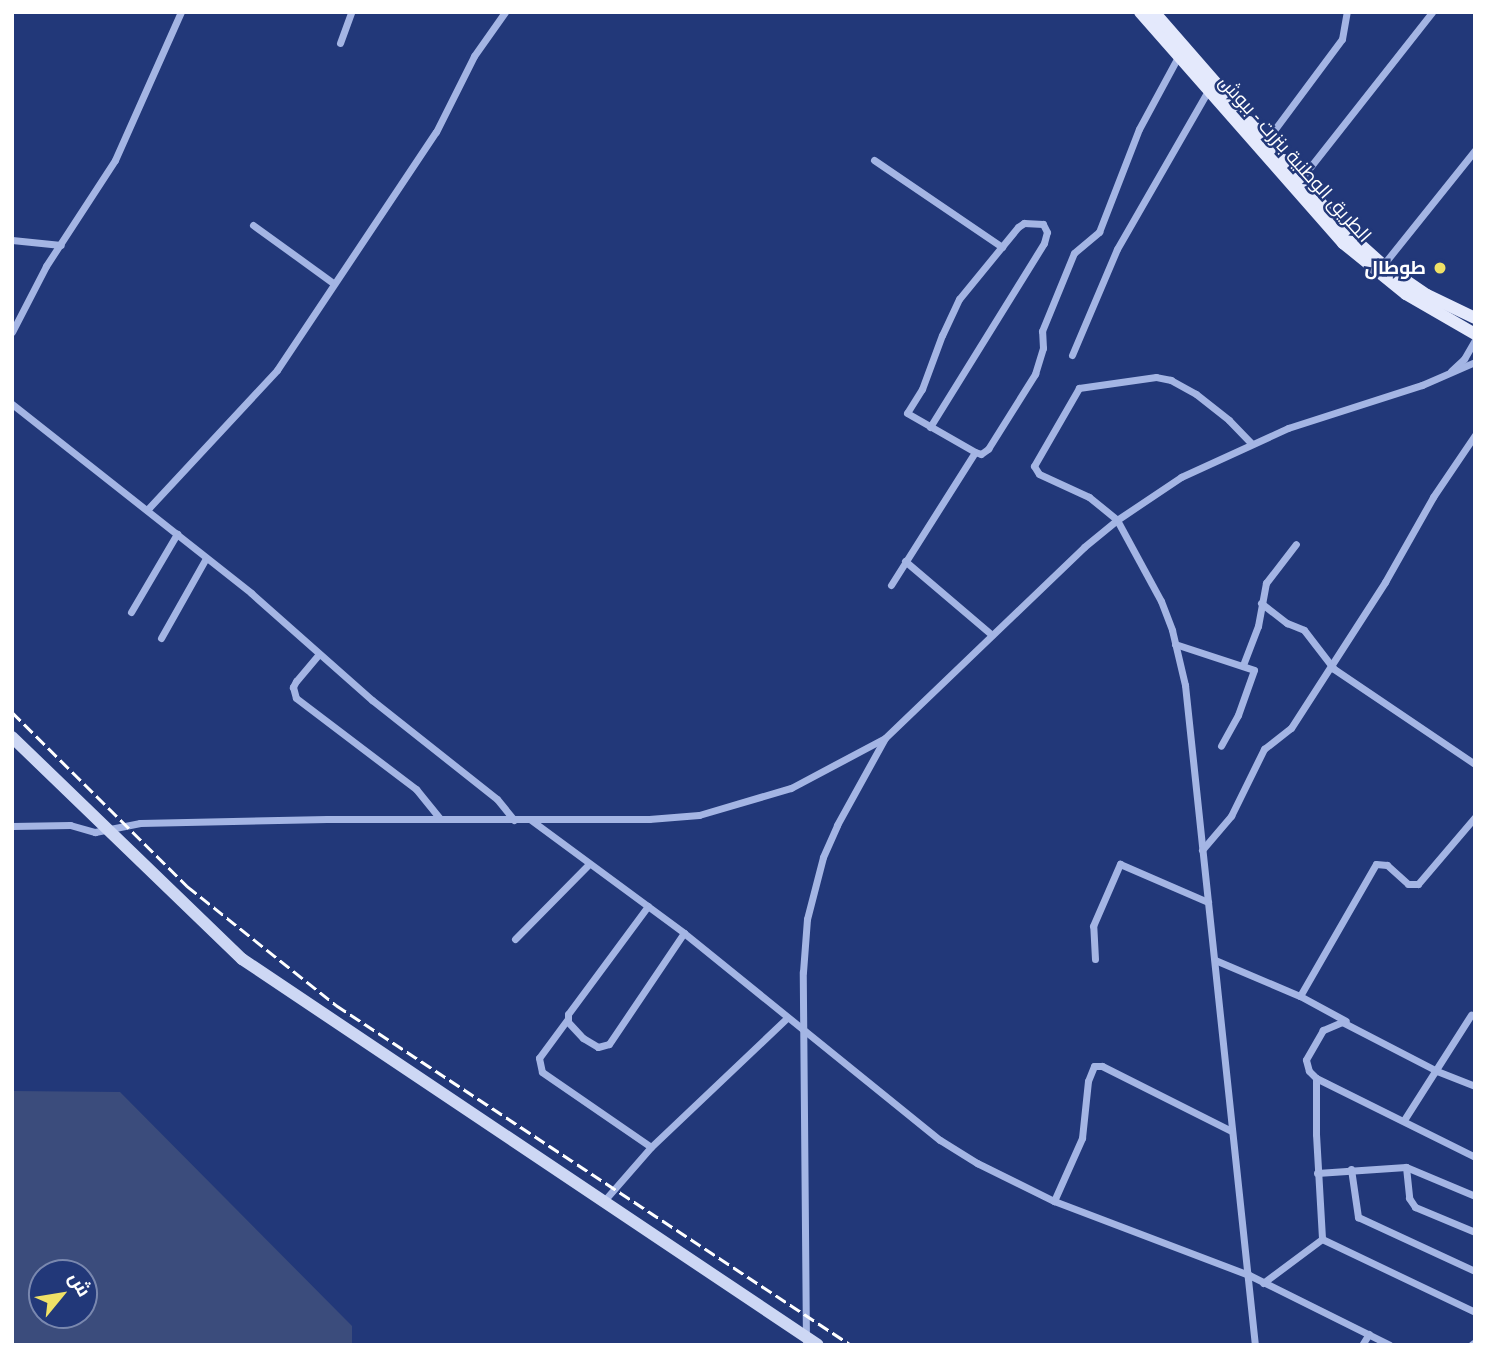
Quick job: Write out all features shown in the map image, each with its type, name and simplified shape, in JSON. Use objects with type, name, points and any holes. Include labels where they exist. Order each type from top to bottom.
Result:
[{"type":"main road","name":"الطريق الوطنية بنزرت - ببوش","points":[[1140,12],[1324,224],[1362,260],[1406,294],[1475,334]]},
{"type":"main road","name":"الطريق الوطنية بنزرت - ببوش","points":[[1160,14],[1299,181],[1344,230],[1383,265],[1427,295],[1475,318]]},
{"type":"street","points":[[12,332],[61,245],[115,160],[181,12]]},
{"type":"street","points":[[340,43],[351,12]]},
{"type":"street","points":[[147,510],[277,370],[436,132],[474,56],[505,12]]},
{"type":"street","points":[[1266,142],[1342,39],[1346,12]]},
{"type":"street","points":[[1299,181],[1432,12]]},
{"type":"street","points":[[930,427],[1044,243],[1047,229],[1037,223],[1024,223],[959,299],[922,388],[907,413],[930,427],[975,452],[981,454],[988,449],[1035,374],[1043,348],[1042,331],[1074,253],[1099,232],[1139,129],[1178,57]]},
{"type":"street","points":[[1073,355],[1117,249],[1208,91]]},
{"type":"street","points":[[1383,265],[1475,150]]},
{"type":"street","points":[[874,160],[1002,247]]},
{"type":"street","points":[[253,225],[333,283]]},
{"type":"street","points":[[12,240],[61,245]]},
{"type":"street","points":[[1446,376],[1460,364],[1475,340]]},
{"type":"street","points":[[12,826],[70,825],[95,832],[140,823],[440,818],[649,819],[699,815],[730,808],[791,788],[886,738],[1042,585],[1117,520],[1181,477],[1251,443],[1446,376],[1475,362]]},
{"type":"street","points":[[1251,443],[1221,413],[1196,394],[1171,380],[1156,377],[1079,388],[1035,468],[1044,477],[1056,480],[1089,497],[1117,520],[1161,601],[1175,644],[1185,685],[1255,1345]]},
{"type":"street","points":[[12,404],[177,534],[497,799],[514,820]]},
{"type":"street","points":[[1202,850],[1231,816],[1264,749],[1291,728],[1363,617],[1433,497],[1475,435]]},
{"type":"street","points":[[891,585],[975,452]]},
{"type":"street","points":[[131,612],[177,534]]},
{"type":"street","points":[[1243,665],[1256,634],[1261,603],[1269,579],[1296,544]]},
{"type":"street","points":[[161,638],[206,558]]},
{"type":"street","points":[[905,561],[992,635]]},
{"type":"street","points":[[1261,603],[1287,623],[1304,630],[1330,665],[1475,764]]},
{"type":"street","points":[[1175,644],[1243,665],[1252,669],[1255,675],[1221,746]]},
{"type":"street","points":[[319,654],[296,681],[293,687],[296,698],[416,789],[440,818]]},
{"type":"street","points":[[12,737],[106,830],[251,966],[806,1341],[818,1345]]},
{"type":"street","points":[[806,1341],[803,1031],[807,919],[815,886],[837,825],[886,738]]},
{"type":"street","points":[[1300,996],[1376,864],[1387,865],[1408,884],[1418,884],[1475,817]]},
{"type":"street","points":[[531,820],[684,933],[940,1140],[1015,1184],[1249,1275],[1390,1345]]},
{"type":"street","points":[[515,939],[589,864]]},
{"type":"street","points":[[1095,959],[1093,926],[1120,864],[1208,902]]},
{"type":"street","points":[[648,906],[574,1003],[567,1020],[539,1058],[542,1072],[651,1147]]},
{"type":"street","points":[[567,1020],[583,1038],[598,1046],[606,1046],[684,933]]},
{"type":"street","points":[[1215,960],[1300,996],[1437,1072],[1475,1086]]},
{"type":"street","points":[[1404,1120],[1474,1013]]},
{"type":"street","points":[[603,1202],[651,1147],[788,1018]]},
{"type":"street","points":[[1350,1024],[1342,1022],[1329,1025],[1312,1047],[1306,1060],[1309,1071],[1316,1078],[1475,1157]]},
{"type":"street","points":[[1054,1201],[1083,1138],[1088,1080],[1094,1066],[1102,1066],[1231,1131]]},
{"type":"street","points":[[1316,1078],[1317,1173],[1322,1239]]},
{"type":"street","points":[[1317,1173],[1406,1167],[1475,1196]]},
{"type":"street","points":[[1406,1167],[1409,1198],[1415,1208],[1475,1232]]},
{"type":"street","points":[[1351,1170],[1358,1217],[1475,1271]]},
{"type":"street","points":[[1263,1283],[1322,1239]]},
{"type":"street","points":[[1322,1239],[1475,1312]]},
{"type":"street","points":[[1362,1345],[1369,1335]]},
{"type":"water","points":[[12,1091],[120,1092],[352,1326],[352,1345],[12,1345]]},
{"type":"railway","points":[[12,712],[187,886],[336,1005],[851,1345]]},
{"type":"place","name":"طوطال","points":[[1440,268]]}]
